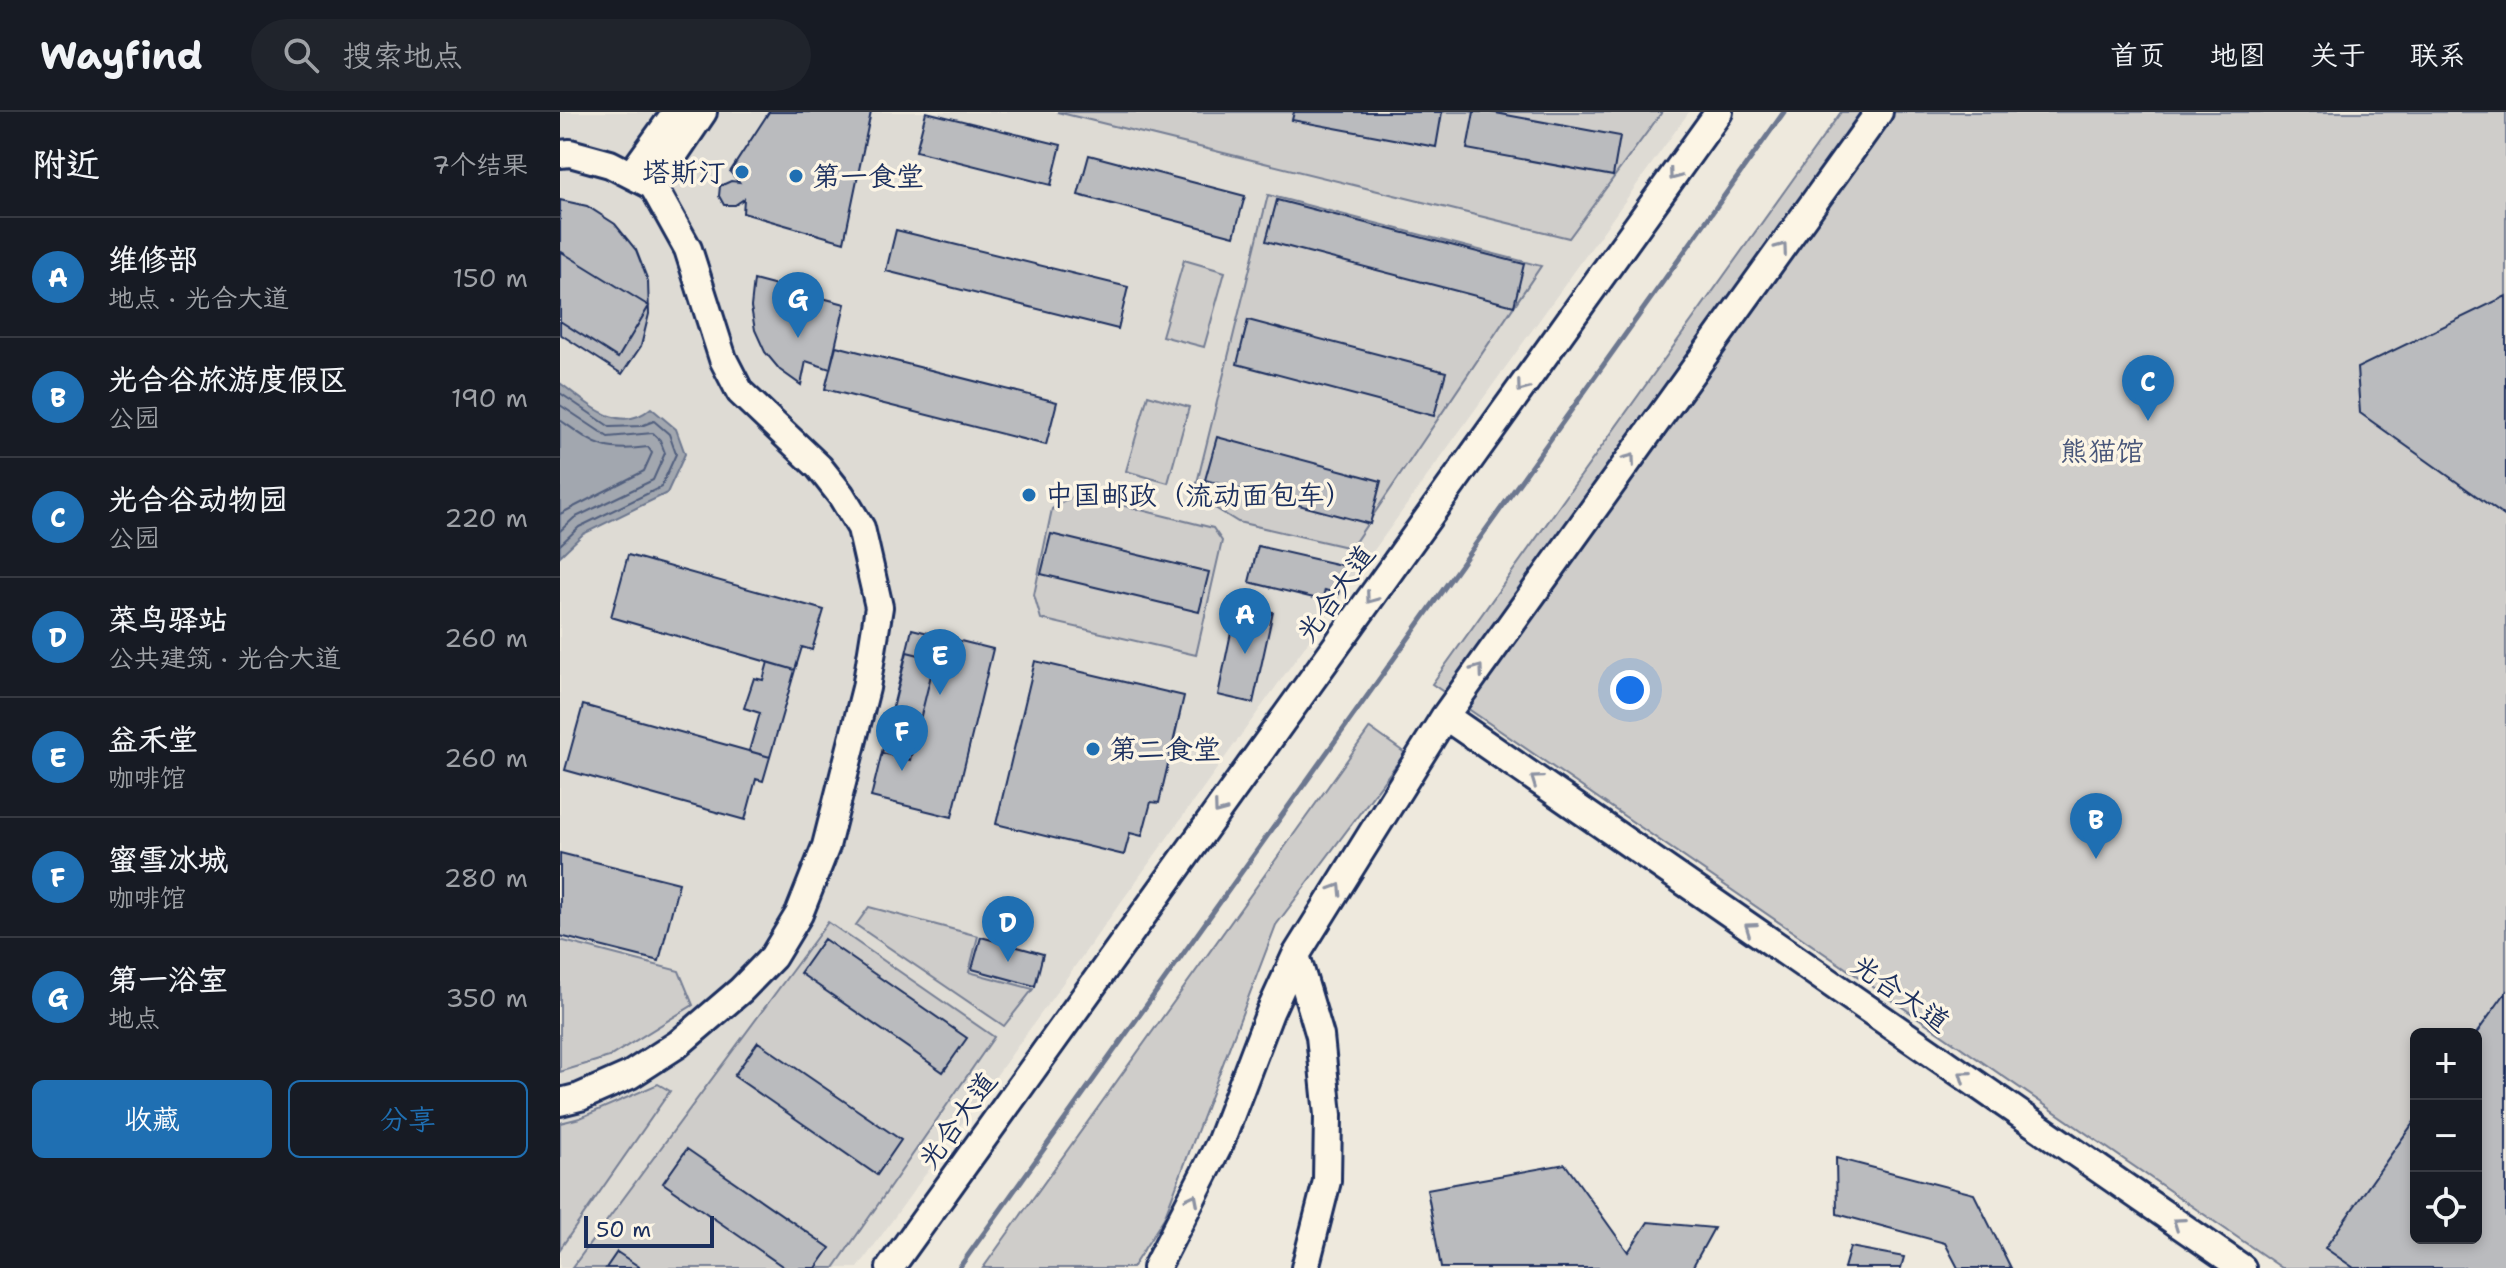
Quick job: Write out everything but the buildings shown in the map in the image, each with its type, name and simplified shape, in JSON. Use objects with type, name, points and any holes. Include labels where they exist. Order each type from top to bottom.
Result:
[{"type":"street","points":[[642,180],[676,112]]},
{"type":"street","points":[[642,180],[703,112]]},
{"type":"street","name":"光合大道","points":[[890,1268],[1719,112]]},
{"type":"street","points":[[1156,1268],[1220,1143],[1270,1012],[1296,955],[1445,716],[1879,112]]},
{"type":"street","points":[[560,154],[570,153],[610,164],[642,180],[688,249],[723,359],[740,392],[819,467],[861,528],[879,607],[866,688],[826,846],[799,914],[773,957],[741,990],[678,1044],[630,1075],[580,1097],[560,1102]]},
{"type":"street","name":"光合大道","points":[[1445,716],[2242,1268]]},
{"type":"street","points":[[1296,955],[1320,1036],[1328,1115],[1327,1181],[1305,1268]]},
{"type":"shaded area","points":[[560,112],[1689,112],[858,1268],[560,1268]]},
{"type":"green space","points":[[1057,112],[1662,112],[1569,238]]},
{"type":"green space","name":"熊猫馆","points":[[1841,112],[2506,112],[2506,1268],[2282,1268],[1432,684]]},
{"type":"green space","points":[[1268,195],[1541,266],[1351,548],[1238,522],[1194,495]]},
{"type":"green space","points":[[1184,260],[1225,272],[1204,347],[1162,336]]},
{"type":"green space","points":[[1148,395],[1189,407],[1168,483],[1126,471]]},
{"type":"green space","points":[[1077,494],[1213,528],[1222,541],[1196,655],[1041,619],[1034,595],[1052,509]]},
{"type":"green space","points":[[1370,728],[1405,753],[1276,925],[1164,1218],[1132,1268],[983,1268]]},
{"type":"green space","points":[[869,907],[978,936],[969,972],[1033,989],[1004,1026],[856,925]]},
{"type":"green space","points":[[828,922],[994,1037],[834,1268],[572,1268]]},
{"type":"green space","points":[[560,940],[679,971],[693,1005],[609,1057],[560,1072]]},
{"type":"green space","points":[[658,1084],[670,1091],[560,1249],[560,1123],[580,1118]]},
{"type":"water","points":[[560,383],[604,414],[616,418],[639,416],[651,408],[676,429],[685,454],[667,493],[583,534],[560,556]]},
{"type":"waterway","points":[[959,1268],[1784,112]]},
{"type":"place","name":"塔斯汀","points":[[742,172]]},
{"type":"place","name":"第一食堂","points":[[796,176]]},
{"type":"place","name":"第一浴室","points":[[798,338]]},
{"type":"place","name":"光合谷动物园","points":[[2148,421]]},
{"type":"place","name":"中国邮政（流动面包车）","points":[[1029,495]]},
{"type":"place","name":"维修部","points":[[1245,654]]},
{"type":"place","name":"益禾堂","points":[[940,695]]},
{"type":"place","name":"第二食堂","points":[[1093,749]]},
{"type":"place","name":"蜜雪冰城","points":[[902,771]]},
{"type":"place","name":"光合谷旅游度假区","points":[[2096,859]]},
{"type":"place","name":"菜鸟驿站","points":[[1008,962]]}]
